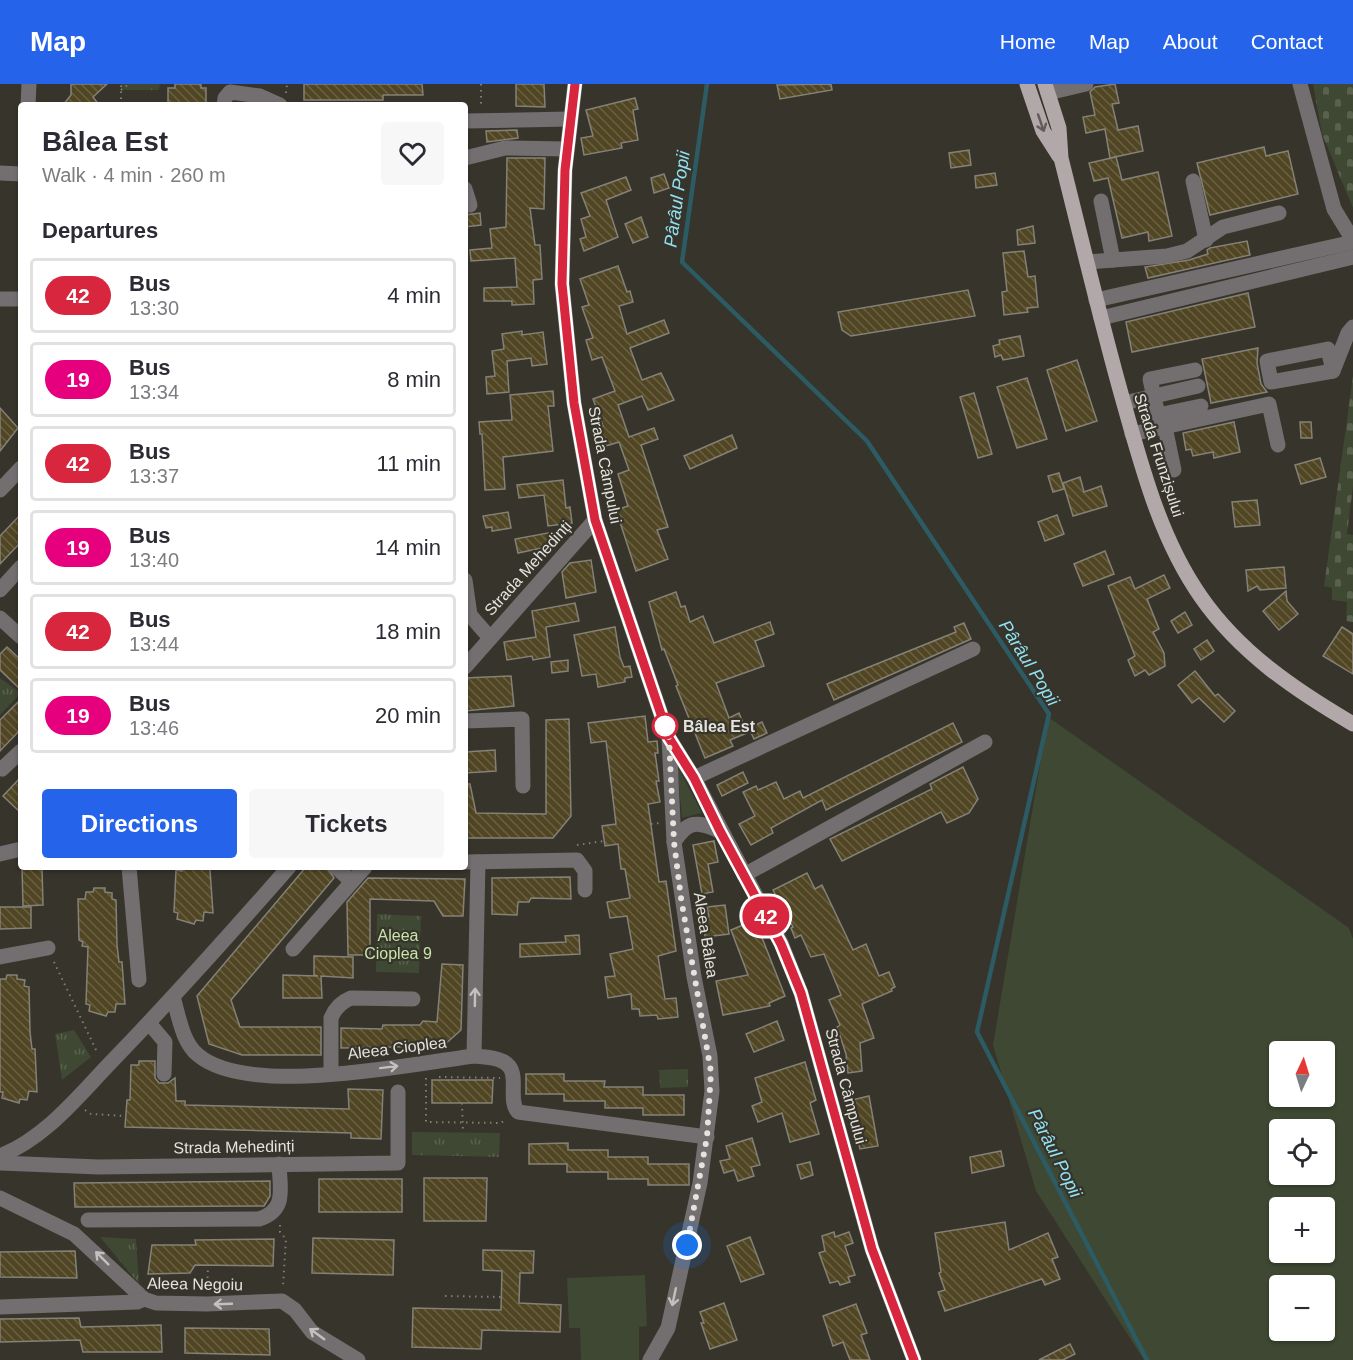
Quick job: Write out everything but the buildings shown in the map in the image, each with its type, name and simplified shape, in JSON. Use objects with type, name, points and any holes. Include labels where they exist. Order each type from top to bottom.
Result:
[{"type":"main road","name":"Strada Frunzișului","points":[[1027,84],[1043,131],[1061,158]]},
{"type":"main road","name":"Strada Frunzișului","points":[[1046,89],[1059,128],[1061,158],[1132,434],[1157,514],[1181,565],[1201,598],[1226,628],[1271,671],[1353,724]]},
{"type":"street","points":[[28,102],[29,84]]},
{"type":"street","name":"Strada Câmpului","points":[[575,84],[567,149],[562,284],[574,403],[595,520],[669,738],[694,778],[781,944],[801,993],[872,1249],[914,1360]]},
{"type":"street","points":[[1046,89],[1086,84]]},
{"type":"street","points":[[1096,300],[1353,241],[1334,209],[1300,84]]},
{"type":"street","points":[[224,102],[231,92],[260,96],[273,102]]},
{"type":"street","points":[[468,121],[570,119]]},
{"type":"street","points":[[468,157],[505,148],[567,149]]},
{"type":"street","points":[[0,173],[18,174]]},
{"type":"street","points":[[1194,181],[1206,240]]},
{"type":"street","points":[[468,199],[470,206]]},
{"type":"street","points":[[1101,201],[1113,260]]},
{"type":"street","points":[[1087,262],[1167,256],[1187,251],[1224,226],[1279,213]]},
{"type":"street","points":[[1101,318],[1353,257]]},
{"type":"street","points":[[0,299],[18,299]]},
{"type":"street","points":[[1333,371],[1348,333],[1353,327]]},
{"type":"street","points":[[1195,370],[1150,379],[1158,415],[1201,406]]},
{"type":"street","points":[[1124,403],[1198,386]]},
{"type":"street","points":[[1132,434],[1269,404],[1278,445]]},
{"type":"street","points":[[1165,427],[1174,470]]},
{"type":"street","points":[[0,490],[18,471]]},
{"type":"street","name":"Strada Mehedinți","points":[[468,664],[595,520]]},
{"type":"street","points":[[0,590],[18,570]]},
{"type":"street","points":[[468,601],[470,615],[490,638]]},
{"type":"street","points":[[0,618],[18,634]]},
{"type":"street","points":[[694,778],[972,649]]},
{"type":"street","points":[[468,721],[522,719],[523,786]]},
{"type":"street","name":"Aleea Bâlea","points":[[650,1360],[668,1328],[700,1182],[712,1091],[710,1056],[692,966],[674,842],[669,738]]},
{"type":"street","points":[[744,875],[985,742]]},
{"type":"street","points":[[0,768],[2,769],[18,754]]},
{"type":"street","points":[[674,842],[683,828],[693,824],[704,824],[720,831]]},
{"type":"street","points":[[0,854],[18,850]]},
{"type":"street","points":[[585,890],[585,871],[577,860],[472,862],[474,1056],[501,1060],[509,1065],[513,1078],[516,1110],[527,1115],[707,1137]]},
{"type":"street","points":[[129,870],[139,980]]},
{"type":"street","points":[[0,1156],[37,1136],[105,1068],[174,997],[284,870]]},
{"type":"street","points":[[339,870],[351,881]]},
{"type":"street","points":[[292,949],[362,870]]},
{"type":"street","points":[[0,957],[48,948]]},
{"type":"street","name":"Aleea Cioplea","points":[[174,997],[187,1040],[197,1055],[225,1069],[302,1076],[474,1056]]},
{"type":"street","points":[[332,1074],[331,1018],[334,1010],[343,1001],[351,998],[413,999]]},
{"type":"street","points":[[149,1023],[165,1042],[164,1074]]},
{"type":"street","name":"Strada Mehedinți","points":[[0,1163],[99,1167],[398,1163],[398,1092]]},
{"type":"street","points":[[88,1220],[260,1219],[272,1215],[280,1204],[279,1164]]},
{"type":"street","points":[[0,1198],[74,1234],[144,1299]]},
{"type":"street","name":"Aleea Negoiu","points":[[0,1306],[136,1302],[144,1299],[156,1303],[207,1304],[282,1301]]},
{"type":"street","points":[[282,1301],[296,1310],[312,1332],[358,1360]]},
{"type":"path","points":[[121,84],[121,102]]},
{"type":"path","points":[[121,90],[129,84]]},
{"type":"path","points":[[481,84],[482,120]]},
{"type":"path","points":[[651,824],[662,823]]},
{"type":"path","points":[[577,860],[577,845],[604,841]]},
{"type":"path","points":[[48,948],[105,1068]]},
{"type":"path","points":[[426,1077],[426,1122],[501,1123],[516,1110]]},
{"type":"path","points":[[437,1077],[513,1078]]},
{"type":"path","points":[[462,1103],[463,1132]]},
{"type":"path","points":[[91,1114],[126,1116]]},
{"type":"path","points":[[280,1232],[286,1239],[282,1301]]},
{"type":"path","points":[[207,1304],[208,1266]]},
{"type":"path","points":[[445,1296],[501,1297]]},
{"type":"green space","points":[[121,84],[160,84],[159,90],[121,90]]},
{"type":"green space","points":[[1313,84],[1353,84],[1353,208],[1322,134]]},
{"type":"green space","points":[[1353,376],[1353,486],[1347,534],[1353,535],[1353,622],[1346,621],[1347,602],[1332,600],[1332,588],[1324,586]]},
{"type":"green space","points":[[0,678],[18,691],[18,696],[0,715]]},
{"type":"green space","points":[[1048,717],[1349,928],[1353,939],[1353,1360],[1144,1360],[1036,1191],[993,1045]]},
{"type":"green space","points":[[677,765],[702,813],[682,818]]},
{"type":"green space","name":"Aleea Cioplea 9","points":[[377,914],[421,916],[419,973],[376,972]]},
{"type":"green space","points":[[74,1030],[91,1057],[62,1080],[55,1034]]},
{"type":"green space","points":[[688,1069],[688,1087],[660,1088],[659,1070]]},
{"type":"green space","points":[[412,1132],[500,1133],[499,1157],[412,1155]]},
{"type":"green space","points":[[100,1237],[136,1239],[139,1284]]},
{"type":"green space","points":[[645,1275],[647,1326],[639,1327],[639,1360],[581,1360],[580,1328],[569,1328],[567,1278]]},
{"type":"waterway","name":"Pârâul Popii","points":[[707,84],[682,262],[867,441],[1049,714],[977,1032],[1147,1360]]},
{"type":"bus line","name":"42","points":[[575,84],[565,170],[562,284],[574,403],[595,520],[669,738],[694,778],[781,944],[801,993],[814,1033],[872,1249],[914,1360]]},
{"type":"place","name":"Bâlea Est","points":[[665,726]]},
{"type":"route","points":[[665,726],[662,716],[669,738],[674,842],[681,898],[710,1056],[712,1091],[700,1182],[687,1245]]}]
